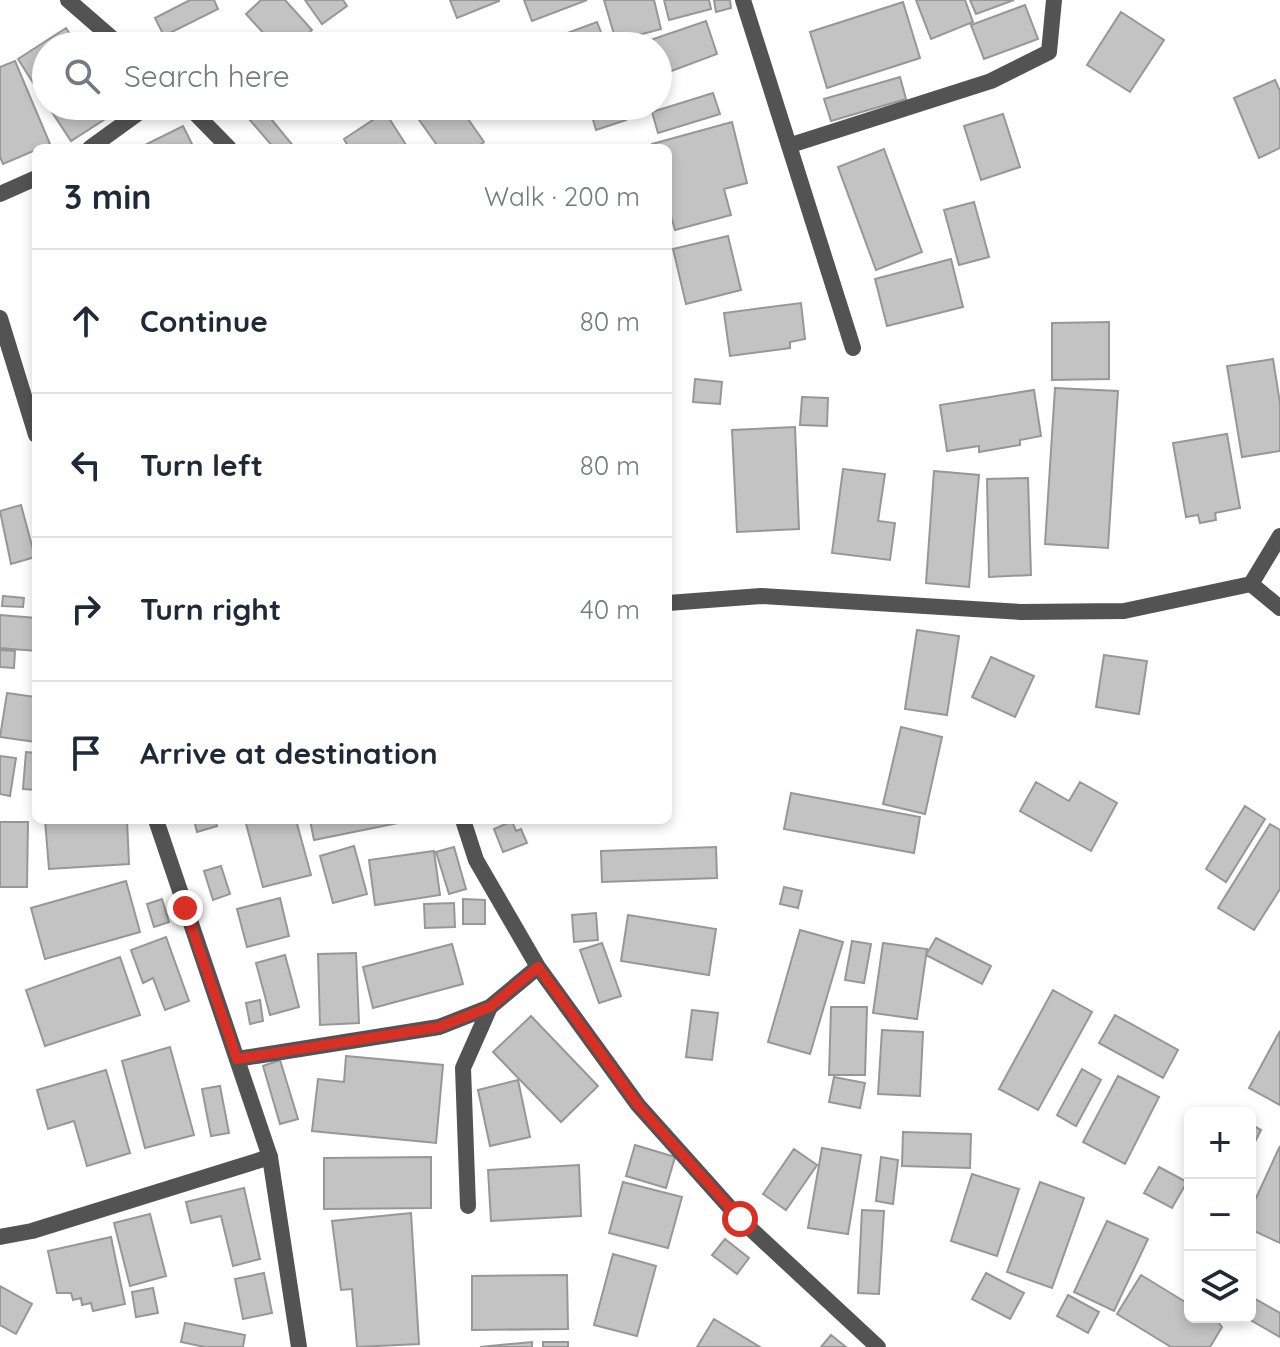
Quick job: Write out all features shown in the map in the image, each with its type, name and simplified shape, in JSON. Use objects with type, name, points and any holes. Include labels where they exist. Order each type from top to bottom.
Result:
[{"type":"street","points":[[743,0],[853,348]]},
{"type":"street","points":[[791,145],[991,81],[1049,52],[1054,0]]},
{"type":"street","points":[[72,1],[106,32]]},
{"type":"street","points":[[96,144],[129,120]]},
{"type":"street","points":[[202,120],[225,144]]},
{"type":"street","points":[[0,194],[32,180]]},
{"type":"street","points":[[0,318],[32,422]]},
{"type":"street","points":[[672,603],[761,596],[1021,612],[1124,611],[1251,584],[1280,536]]},
{"type":"street","points":[[1251,584],[1280,608]]},
{"type":"street","points":[[157,824],[270,1157],[299,1347]]},
{"type":"street","points":[[464,824],[476,860],[538,967],[648,1116],[740,1219],[878,1347]]},
{"type":"street","points":[[237,1059],[439,1027],[490,1007],[538,967]]},
{"type":"street","points":[[468,1206],[463,1068],[490,1007]]},
{"type":"street","points":[[0,1237],[32,1231],[270,1157]]},
{"type":"building","points":[[190,0],[214,0],[218,9],[172,32],[162,32],[155,18]]},
{"type":"building","points":[[261,0],[285,0],[312,30],[262,32],[246,14]]},
{"type":"building","points":[[305,0],[343,0],[347,6],[322,24]]},
{"type":"building","points":[[450,0],[499,0],[499,1],[457,18]]},
{"type":"building","points":[[524,0],[587,0],[532,21]]},
{"type":"building","points":[[604,0],[654,0],[661,29],[613,32]]},
{"type":"building","points":[[664,0],[709,0],[711,9],[669,20]]},
{"type":"building","points":[[714,0],[730,0],[731,8],[716,12]]},
{"type":"building","points":[[916,0],[965,0],[973,22],[931,39]]},
{"type":"building","points":[[970,0],[1014,0],[976,14]]},
{"type":"building","points":[[903,2],[920,58],[827,88],[810,32]]},
{"type":"building","points":[[1025,5],[1038,39],[984,59],[971,25]]},
{"type":"building","points":[[1121,12],[1164,40],[1130,92],[1087,65]]},
{"type":"building","points":[[706,21],[717,54],[672,71],[672,33]]},
{"type":"building","points":[[597,22],[601,32],[570,32]]},
{"type":"building","points":[[32,50],[32,81],[18,59]]},
{"type":"building","points":[[15,61],[32,101],[32,120],[40,120],[50,144],[32,144],[32,152],[3,164],[0,157],[0,67]]},
{"type":"building","points":[[900,77],[906,99],[831,121],[824,99]]},
{"type":"building","points":[[1275,80],[1280,91],[1280,148],[1259,158],[1234,98]]},
{"type":"building","points":[[713,93],[720,114],[658,133],[654,120],[672,120],[672,106]]},
{"type":"building","points":[[1003,114],[1020,167],[981,180],[964,126]]},
{"type":"building","points":[[57,120],[104,120],[71,141]]},
{"type":"building","points":[[250,120],[272,120],[292,144],[271,144]]},
{"type":"building","points":[[373,120],[390,120],[405,144],[347,144],[344,139]]},
{"type":"building","points":[[419,120],[469,120],[484,142],[481,144],[436,144]]},
{"type":"building","points":[[593,120],[626,120],[596,130]]},
{"type":"building","points":[[732,122],[747,183],[724,189],[731,215],[675,230],[672,220],[672,144],[652,144]]},
{"type":"building","points":[[183,126],[192,144],[147,144]]},
{"type":"building","points":[[884,149],[922,252],[876,270],[838,167]]},
{"type":"building","points":[[974,202],[989,257],[959,265],[944,210]]},
{"type":"building","points":[[728,236],[741,290],[686,304],[673,249]]},
{"type":"building","points":[[951,259],[963,307],[887,326],[875,279]]},
{"type":"building","points":[[801,303],[805,339],[790,342],[790,348],[730,356],[724,313]]},
{"type":"building","points":[[1109,322],[1109,379],[1052,380],[1052,323]]},
{"type":"building","points":[[1273,359],[1280,403],[1280,451],[1242,457],[1227,366]]},
{"type":"building","points":[[695,379],[722,382],[720,404],[693,402]]},
{"type":"building","points":[[1055,388],[1118,391],[1108,548],[1045,544]]},
{"type":"building","points":[[1034,390],[1041,436],[1020,440],[1020,445],[979,452],[979,446],[947,451],[940,405]]},
{"type":"building","points":[[802,397],[828,398],[827,426],[800,425]]},
{"type":"building","points":[[795,427],[799,529],[737,532],[732,430]]},
{"type":"building","points":[[1227,434],[1240,508],[1215,513],[1216,520],[1200,523],[1198,515],[1186,517],[1173,443]]},
{"type":"building","points":[[843,469],[885,474],[878,521],[895,523],[890,560],[832,553]]},
{"type":"building","points":[[934,471],[979,475],[969,587],[926,583]]},
{"type":"building","points":[[1028,478],[1031,575],[989,577],[987,479]]},
{"type":"building","points":[[21,505],[32,546],[32,558],[11,564],[0,511]]},
{"type":"building","points":[[3,596],[24,598],[23,607],[2,606]]},
{"type":"building","points":[[0,615],[32,618],[32,651],[0,648]]},
{"type":"building","points":[[917,630],[959,636],[947,715],[905,709]]},
{"type":"building","points":[[0,650],[15,651],[14,668],[0,667]]},
{"type":"building","points":[[1104,655],[1147,661],[1139,714],[1096,707]]},
{"type":"building","points":[[991,657],[1034,676],[1015,717],[972,697]]},
{"type":"building","points":[[7,693],[32,696],[32,741],[0,737]]},
{"type":"building","points":[[901,727],[942,737],[925,814],[883,804]]},
{"type":"building","points":[[26,752],[32,753],[32,790],[23,789]]},
{"type":"building","points":[[0,756],[16,758],[10,796],[0,794]]},
{"type":"building","points":[[1036,782],[1069,801],[1080,782],[1117,803],[1091,851],[1020,811]]},
{"type":"building","points":[[791,793],[920,817],[914,853],[784,829]]},
{"type":"building","points":[[1245,806],[1265,819],[1226,882],[1206,869]]},
{"type":"building","points":[[0,822],[28,822],[27,887],[0,887]]},
{"type":"building","points":[[45,824],[127,824],[129,864],[49,869]]},
{"type":"building","points":[[195,824],[216,824],[217,826],[197,832]]},
{"type":"building","points":[[246,824],[297,824],[311,875],[263,887]]},
{"type":"building","points":[[311,824],[393,824],[314,840]]},
{"type":"building","points":[[513,824],[516,831],[521,829],[527,843],[503,852],[494,829]]},
{"type":"building","points":[[1270,824],[1280,830],[1280,889],[1254,930],[1218,908]]},
{"type":"building","points":[[354,846],[367,894],[333,903],[320,856]]},
{"type":"building","points":[[454,847],[466,889],[449,894],[436,852]]},
{"type":"building","points":[[716,847],[717,878],[602,882],[601,851]]},
{"type":"building","points":[[434,851],[440,895],[375,905],[369,860]]},
{"type":"building","points":[[221,866],[230,894],[213,900],[204,871]]},
{"type":"building","points":[[126,881],[140,932],[45,959],[31,908]]},
{"type":"building","points":[[784,887],[802,891],[798,908],[780,904]]},
{"type":"building","points":[[280,898],[289,936],[247,947],[237,909]]},
{"type":"building","points":[[162,899],[169,922],[154,927],[147,904]]},
{"type":"building","points":[[463,899],[485,900],[485,924],[463,924]]},
{"type":"building","points":[[454,903],[455,927],[425,928],[424,904]]},
{"type":"building","points":[[596,913],[598,940],[574,942],[572,915]]},
{"type":"building","points":[[628,915],[716,929],[709,975],[621,961]]},
{"type":"building","points":[[800,930],[843,942],[810,1054],[768,1042]]},
{"type":"building","points":[[166,937],[189,1001],[165,1010],[153,978],[143,983],[131,950]]},
{"type":"building","points":[[936,938],[991,966],[982,984],[926,955]]},
{"type":"building","points":[[852,941],[871,944],[864,983],[845,980]]},
{"type":"building","points":[[602,943],[621,996],[599,1003],[580,950]]},
{"type":"building","points":[[883,943],[927,949],[917,1019],[873,1013]]},
{"type":"building","points":[[452,944],[463,984],[373,1008],[363,967]]},
{"type":"building","points":[[356,953],[359,1023],[320,1025],[318,954]]},
{"type":"building","points":[[285,955],[299,1007],[270,1015],[256,963]]},
{"type":"building","points":[[120,957],[140,1015],[45,1046],[26,990]]},
{"type":"building","points":[[1053,990],[1092,1012],[1038,1110],[999,1089]]},
{"type":"building","points":[[260,1000],[263,1021],[250,1024],[246,1003]]},
{"type":"building","points":[[831,1007],[867,1007],[865,1075],[829,1075]]},
{"type":"building","points":[[692,1010],[718,1013],[712,1060],[686,1057]]},
{"type":"building","points":[[1115,1015],[1178,1050],[1163,1078],[1099,1043]]},
{"type":"building","points":[[531,1016],[598,1086],[561,1122],[493,1052]]},
{"type":"building","points":[[882,1030],[923,1032],[920,1096],[878,1094]]},
{"type":"building","points":[[1280,1031],[1280,1105],[1249,1088]]},
{"type":"building","points":[[170,1047],[194,1135],[145,1148],[122,1061]]},
{"type":"building","points":[[346,1056],[443,1065],[436,1143],[312,1131],[318,1079],[344,1082]]},
{"type":"building","points":[[280,1060],[298,1119],[280,1124],[263,1066]]},
{"type":"building","points":[[1082,1069],[1101,1080],[1076,1126],[1057,1115]]},
{"type":"building","points":[[106,1070],[130,1153],[87,1166],[74,1121],[48,1129],[37,1090]]},
{"type":"building","points":[[1118,1076],[1159,1097],[1125,1164],[1083,1142]]},
{"type":"building","points":[[834,1077],[865,1083],[860,1108],[829,1102]]},
{"type":"building","points":[[518,1080],[530,1137],[490,1146],[478,1090]]},
{"type":"building","points":[[220,1086],[229,1133],[211,1136],[202,1089]]},
{"type":"building","points":[[903,1132],[971,1134],[970,1168],[902,1166]]},
{"type":"building","points":[[635,1145],[675,1157],[666,1188],[626,1176]]},
{"type":"building","points":[[1280,1146],[1280,1243],[1256,1232],[1256,1198]]},
{"type":"building","points":[[822,1148],[861,1155],[848,1234],[808,1228]]},
{"type":"building","points":[[794,1149],[817,1165],[786,1210],[763,1194]]},
{"type":"building","points":[[431,1157],[431,1208],[324,1209],[324,1158]]},
{"type":"building","points":[[881,1157],[898,1160],[893,1204],[876,1201]]},
{"type":"building","points":[[579,1165],[581,1216],[491,1221],[488,1170]]},
{"type":"building","points":[[1159,1167],[1184,1180],[1184,1187],[1172,1208],[1144,1193]]},
{"type":"building","points":[[972,1174],[1019,1189],[997,1256],[951,1241]]},
{"type":"building","points":[[623,1182],[682,1197],[668,1248],[609,1233]]},
{"type":"building","points":[[1040,1182],[1084,1198],[1052,1288],[1007,1272]]},
{"type":"building","points":[[244,1188],[260,1259],[233,1266],[221,1216],[191,1223],[186,1202]]},
{"type":"building","points":[[862,1210],[884,1211],[879,1294],[858,1293]]},
{"type":"building","points":[[411,1213],[419,1344],[357,1347],[352,1289],[341,1290],[332,1221]]},
{"type":"building","points":[[150,1214],[166,1276],[130,1286],[114,1223]]},
{"type":"building","points":[[1107,1221],[1148,1239],[1114,1311],[1074,1292]]},
{"type":"building","points":[[111,1237],[125,1304],[93,1311],[91,1303],[82,1305],[81,1298],[73,1300],[71,1293],[57,1293],[48,1251]]},
{"type":"building","points":[[725,1239],[749,1258],[737,1274],[712,1255]]},
{"type":"building","points":[[613,1254],[656,1266],[637,1336],[594,1325]]},
{"type":"building","points":[[264,1273],[272,1313],[243,1319],[235,1279]]},
{"type":"building","points":[[986,1273],[1024,1293],[1010,1319],[972,1299]]},
{"type":"building","points":[[567,1275],[568,1329],[472,1330],[472,1276]]},
{"type":"building","points":[[1141,1275],[1184,1301],[1184,1323],[1219,1323],[1222,1327],[1210,1347],[1171,1347],[1117,1314]]},
{"type":"building","points":[[0,1286],[32,1304],[16,1334],[0,1325]]},
{"type":"building","points":[[153,1288],[158,1313],[136,1317],[132,1292]]},
{"type":"building","points":[[1068,1295],[1099,1312],[1088,1333],[1057,1316]]},
{"type":"building","points":[[1256,1299],[1280,1313],[1280,1337],[1256,1323]]},
{"type":"building","points":[[714,1319],[760,1347],[697,1347]]},
{"type":"building","points":[[185,1323],[245,1335],[243,1347],[205,1347],[181,1342]]},
{"type":"building","points":[[831,1335],[846,1347],[821,1347]]},
{"type":"building","points":[[532,1342],[532,1347],[480,1347]]},
{"type":"building","points":[[543,1342],[568,1342],[568,1347],[543,1347]]},
{"type":"route","points":[[185,908],[237,1059],[439,1027],[490,1007],[538,967],[638,1105],[740,1219]]}]
